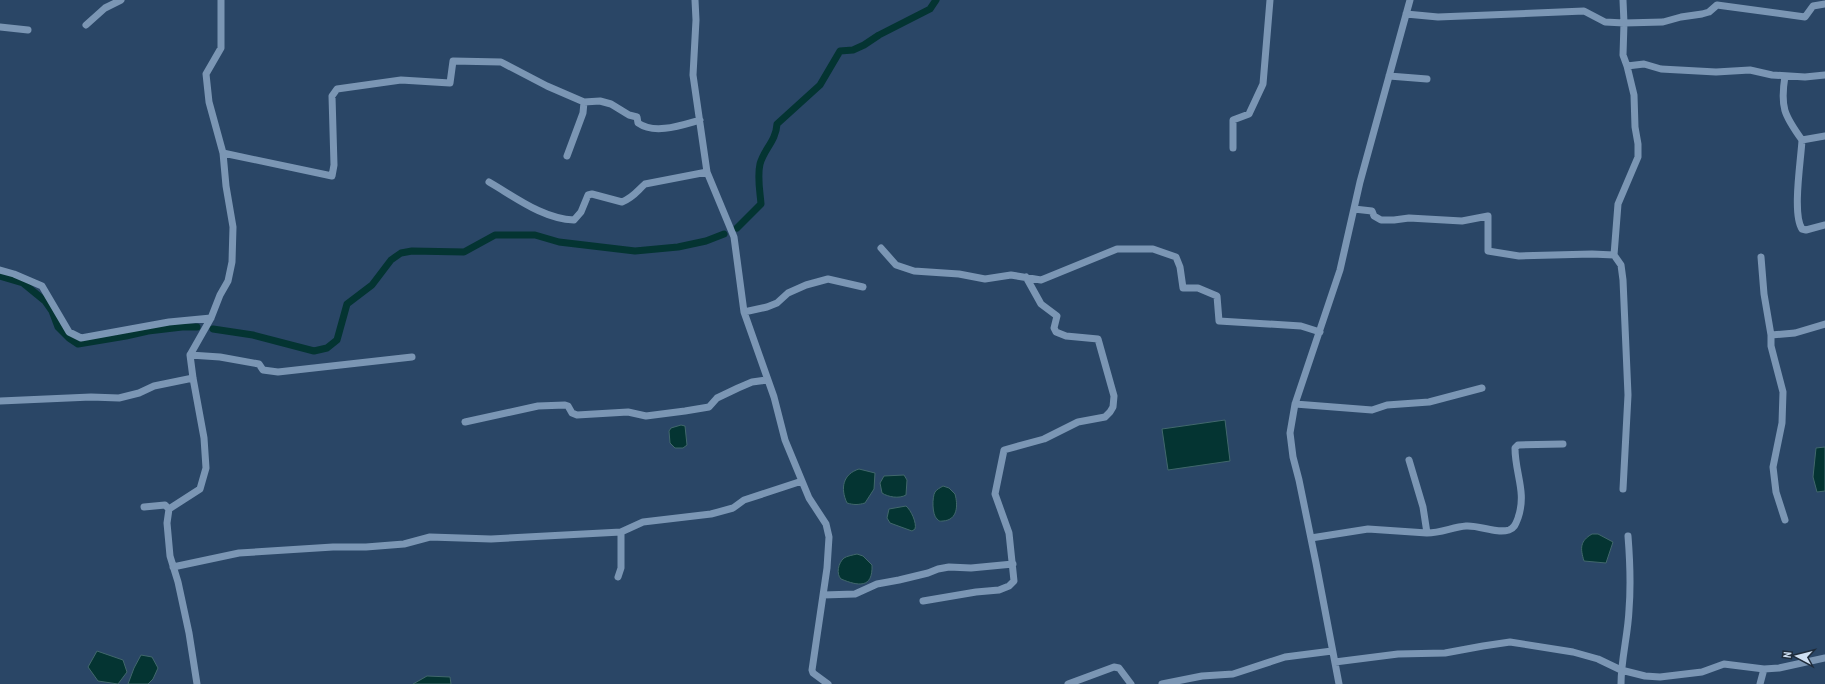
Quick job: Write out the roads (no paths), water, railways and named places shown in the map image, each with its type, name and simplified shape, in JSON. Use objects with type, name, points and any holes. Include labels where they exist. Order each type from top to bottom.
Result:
[{"type":"street","points":[[86,25],[105,8],[121,0]]},
{"type":"street","points":[[197,684],[187,626],[170,556],[167,523],[169,509],[200,488],[206,468],[204,438],[190,355],[211,318],[220,295],[228,281],[232,262],[233,227],[226,186],[223,153],[209,102],[206,74],[221,48],[221,0]]},
{"type":"street","points":[[694,0],[696,20],[693,75],[707,172],[734,237],[744,312],[774,397],[785,440],[809,498],[826,524],[829,537],[823,596],[816,632],[812,670],[813,673],[828,684]]},
{"type":"street","points":[[1233,148],[1233,120],[1249,114],[1263,84],[1270,0]]},
{"type":"street","points":[[1339,684],[1311,538],[1293,457],[1290,432],[1295,404],[1340,270],[1354,208],[1410,0]]},
{"type":"street","points":[[1623,0],[1623,55],[1634,95],[1635,127],[1638,144],[1638,157],[1618,204],[1614,255],[1621,265],[1623,280],[1628,395],[1623,489]]},
{"type":"street","points":[[1406,14],[1438,17],[1584,11],[1605,22],[1624,23],[1663,22],[1709,12],[1717,5],[1805,17],[1814,6],[1825,4]]},
{"type":"street","points":[[0,27],[28,30]]},
{"type":"street","points":[[223,153],[332,176],[334,165],[332,96],[337,89],[400,80],[450,83],[453,61],[500,62],[547,86],[584,102],[600,101],[612,104],[629,115],[637,117],[638,122],[642,126],[661,129],[671,128],[700,120]]},
{"type":"street","points":[[1627,66],[1644,64],[1661,69],[1716,72],[1750,70],[1784,76],[1805,77],[1825,75]]},
{"type":"street","points":[[1389,76],[1427,79]]},
{"type":"street","points":[[1784,76],[1782,97],[1784,110],[1788,121],[1802,140],[1797,205],[1800,226],[1802,229],[1806,230],[1825,225]]},
{"type":"street","points":[[567,156],[583,113],[584,102]]},
{"type":"street","points":[[1802,140],[1825,136]]},
{"type":"street","points":[[489,182],[549,216],[574,220],[581,212],[588,195],[592,194],[622,202],[633,197],[637,191],[646,184],[707,172]]},
{"type":"street","points":[[1354,208],[1372,211],[1374,216],[1381,220],[1409,218],[1462,221],[1488,216],[1488,251],[1519,256],[1592,254],[1614,255]]},
{"type":"street","points":[[881,248],[896,265],[914,271],[959,274],[985,279],[1011,275],[1041,280],[1117,250],[1153,249],[1176,257],[1180,267],[1183,288],[1198,288],[1217,296],[1219,321],[1301,326],[1320,332]]},
{"type":"street","points":[[1761,257],[1764,294],[1771,335],[1771,346],[1783,392],[1782,423],[1773,466],[1776,492],[1785,520]]},
{"type":"street","points":[[0,270],[14,274],[42,286],[69,332],[81,338],[169,322],[211,318]]},
{"type":"street","points":[[923,601],[976,592],[999,590],[1009,586],[1014,581],[1009,533],[995,494],[1004,450],[1044,439],[1078,422],[1105,417],[1110,412],[1114,401],[1114,396],[1098,339],[1066,336],[1056,332],[1054,328],[1057,316],[1040,304],[1026,278]]},
{"type":"street","points":[[744,312],[767,307],[777,302],[788,293],[806,285],[828,279],[863,287]]},
{"type":"street","points":[[1771,335],[1795,333],[1825,324]]},
{"type":"street","points":[[190,355],[242,360],[259,364],[263,370],[278,372],[412,357]]},
{"type":"street","points":[[0,401],[91,397],[119,398],[139,393],[154,386],[193,378]]},
{"type":"street","points":[[465,422],[538,406],[566,405],[572,413],[577,415],[628,412],[646,416],[685,411],[709,407],[717,398],[738,388],[752,382],[767,380]]},
{"type":"street","points":[[1295,404],[1372,410],[1387,405],[1429,402],[1482,388]]},
{"type":"street","points":[[1311,538],[1368,529],[1437,533],[1466,526],[1485,527],[1494,530],[1508,530],[1514,527],[1521,508],[1522,489],[1515,448],[1518,445],[1563,444]]},
{"type":"street","points":[[1409,460],[1423,507],[1427,533]]},
{"type":"street","points":[[173,567],[239,553],[404,544],[430,537],[478,540],[620,532],[643,522],[711,514],[734,508],[744,500],[802,481]]},
{"type":"street","points":[[144,508],[165,505],[169,509]]},
{"type":"street","points":[[618,577],[621,568],[620,532]]},
{"type":"street","points":[[1621,684],[1621,670],[1630,611],[1631,573],[1628,536]]},
{"type":"street","points":[[823,596],[855,594],[877,584],[887,583],[949,567],[971,568],[1013,564]]},
{"type":"street","points":[[1335,662],[1398,654],[1445,653],[1510,642],[1573,652],[1598,659],[1621,670],[1645,676],[1660,677],[1702,672],[1724,664],[1764,669],[1779,668],[1825,658]]},
{"type":"street","points":[[1162,684],[1202,676],[1233,674],[1285,657],[1332,651]]},
{"type":"street","points":[[1068,684],[1114,667],[1119,668],[1131,684]]},
{"type":"street","points":[[1760,684],[1764,669]]},
{"type":"waterway","points":[[737,228],[761,204],[759,169],[764,154],[772,140],[777,124],[820,85],[840,51],[853,50],[864,45],[879,35],[930,9],[936,0]]},
{"type":"waterway","points":[[213,329],[253,335],[314,351],[327,348],[337,340],[347,304],[372,285],[391,260],[401,253],[412,251],[464,252],[495,235],[535,235],[559,242],[635,251],[678,247],[706,241],[724,234]]},
{"type":"waterway","points":[[0,276],[23,283],[45,301],[52,311],[58,327],[69,338],[78,344],[148,331],[182,327],[197,327]]}]
